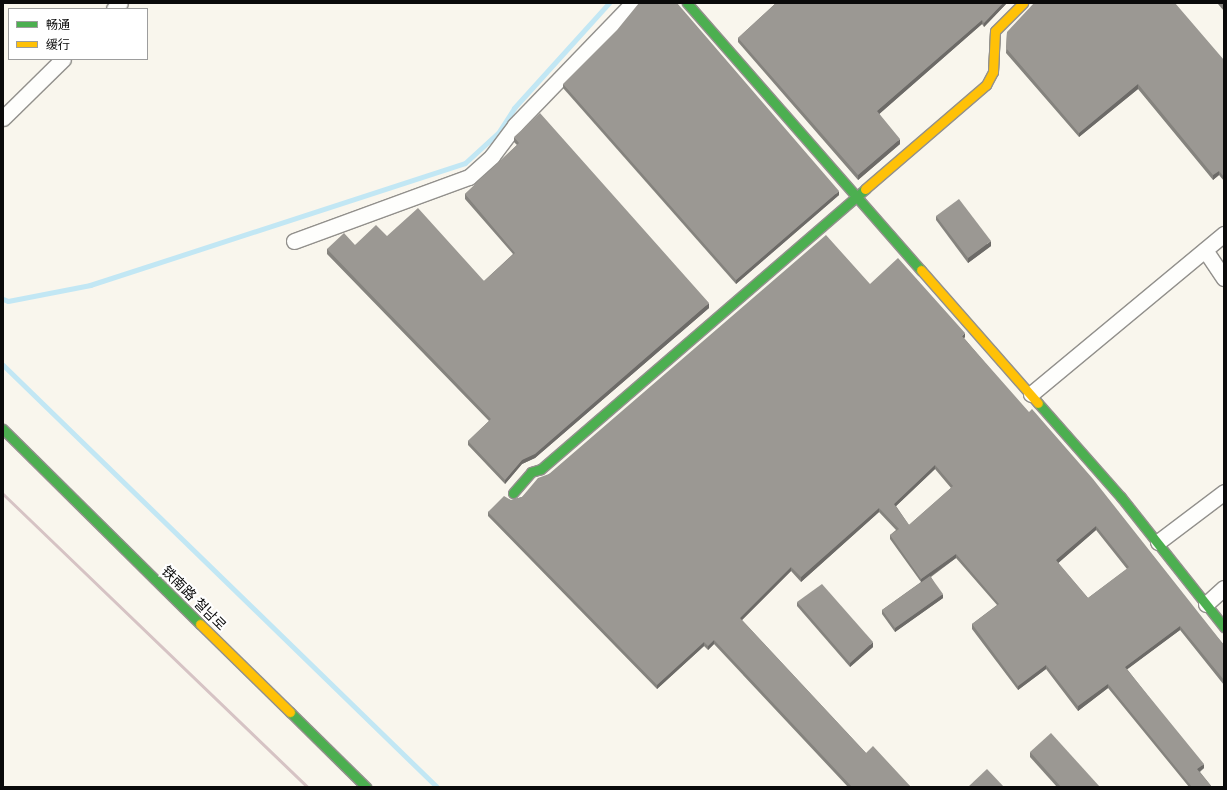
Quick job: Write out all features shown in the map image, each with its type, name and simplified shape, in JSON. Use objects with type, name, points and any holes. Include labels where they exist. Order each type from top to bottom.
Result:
[{"type":"street","points":[[294,242],[469,177],[492,156],[515,125],[633,3]]},
{"type":"street","points":[[687,3],[1031,394],[1158,542],[1224,627]]},
{"type":"street","points":[[513,492],[531,472],[541,469],[986,85],[993,72],[995,32],[1023,3]]},
{"type":"street","points":[[3,118],[62,60]]},
{"type":"street","points":[[1031,394],[1224,234]]},
{"type":"street","points":[[1205,250],[1224,278]]},
{"type":"street","name":"铁南路 철남로","points":[[3,429],[366,787]]},
{"type":"street","points":[[1158,542],[1224,492]]},
{"type":"street","points":[[1206,604],[1224,588]]},
{"type":"building","points":[[639,3],[677,3],[839,191],[736,280],[563,84],[617,30]]},
{"type":"building","points":[[776,3],[1003,3],[984,23],[982,20],[877,111],[900,139],[858,175],[738,38]]},
{"type":"building","points":[[1034,3],[1175,3],[1224,60],[1224,177],[1219,171],[1213,175],[1138,84],[1079,133],[1006,48],[1007,32]]},
{"type":"building","points":[[540,113],[709,303],[535,454],[522,460],[505,480],[468,441],[491,419],[327,249],[344,233],[355,245],[376,225],[387,236],[418,208],[484,281],[515,253],[465,194],[519,143],[514,137]]},
{"type":"building","points":[[959,199],[991,241],[968,258],[936,216]]},
{"type":"building","points":[[826,235],[870,284],[898,258],[965,333],[962,336],[1029,412],[1032,409],[1093,479],[1224,645],[1224,680],[1180,626],[1125,667],[1204,764],[1197,769],[1212,787],[1192,787],[1108,684],[1078,706],[1046,665],[1018,686],[972,624],[999,604],[956,554],[921,579],[890,535],[899,529],[879,508],[801,577],[791,567],[740,618],[866,753],[873,746],[911,787],[852,787],[714,640],[708,646],[704,642],[657,685],[488,512],[504,496],[511,500],[522,497],[538,478],[549,474]],"holes":[[[935,465],[953,486],[909,525],[894,504]],[[1096,526],[1129,567],[1088,598],[1056,560]]]},
{"type":"building","points":[[930,576],[943,594],[895,628],[882,610]]},
{"type":"building","points":[[822,584],[873,642],[850,663],[797,602]]},
{"type":"building","points":[[1051,733],[1100,787],[1061,787],[1030,752]]},
{"type":"building","points":[[987,769],[1004,787],[968,787]]},
{"type":"waterway","points":[[3,299],[8,301],[90,285],[465,163],[498,133],[514,108],[609,3]]},
{"type":"waterway","points":[[3,365],[437,787]]},
{"type":"railway","points":[[3,494],[307,787]]},
{"type":"traffic: fast","points":[[687,3],[921,270]]},
{"type":"traffic: fast","points":[[513,493],[531,472],[541,469],[865,189]]},
{"type":"traffic: fast","points":[[1038,403],[1121,497],[1224,627]]},
{"type":"traffic: fast","points":[[3,429],[200,624]]},
{"type":"traffic: fast","points":[[290,712],[366,787]]},
{"type":"traffic: slow","points":[[865,189],[986,85],[993,72],[995,31],[1023,3]]},
{"type":"traffic: slow","points":[[921,270],[1038,403]]},
{"type":"traffic: slow","points":[[200,624],[290,712]]}]
